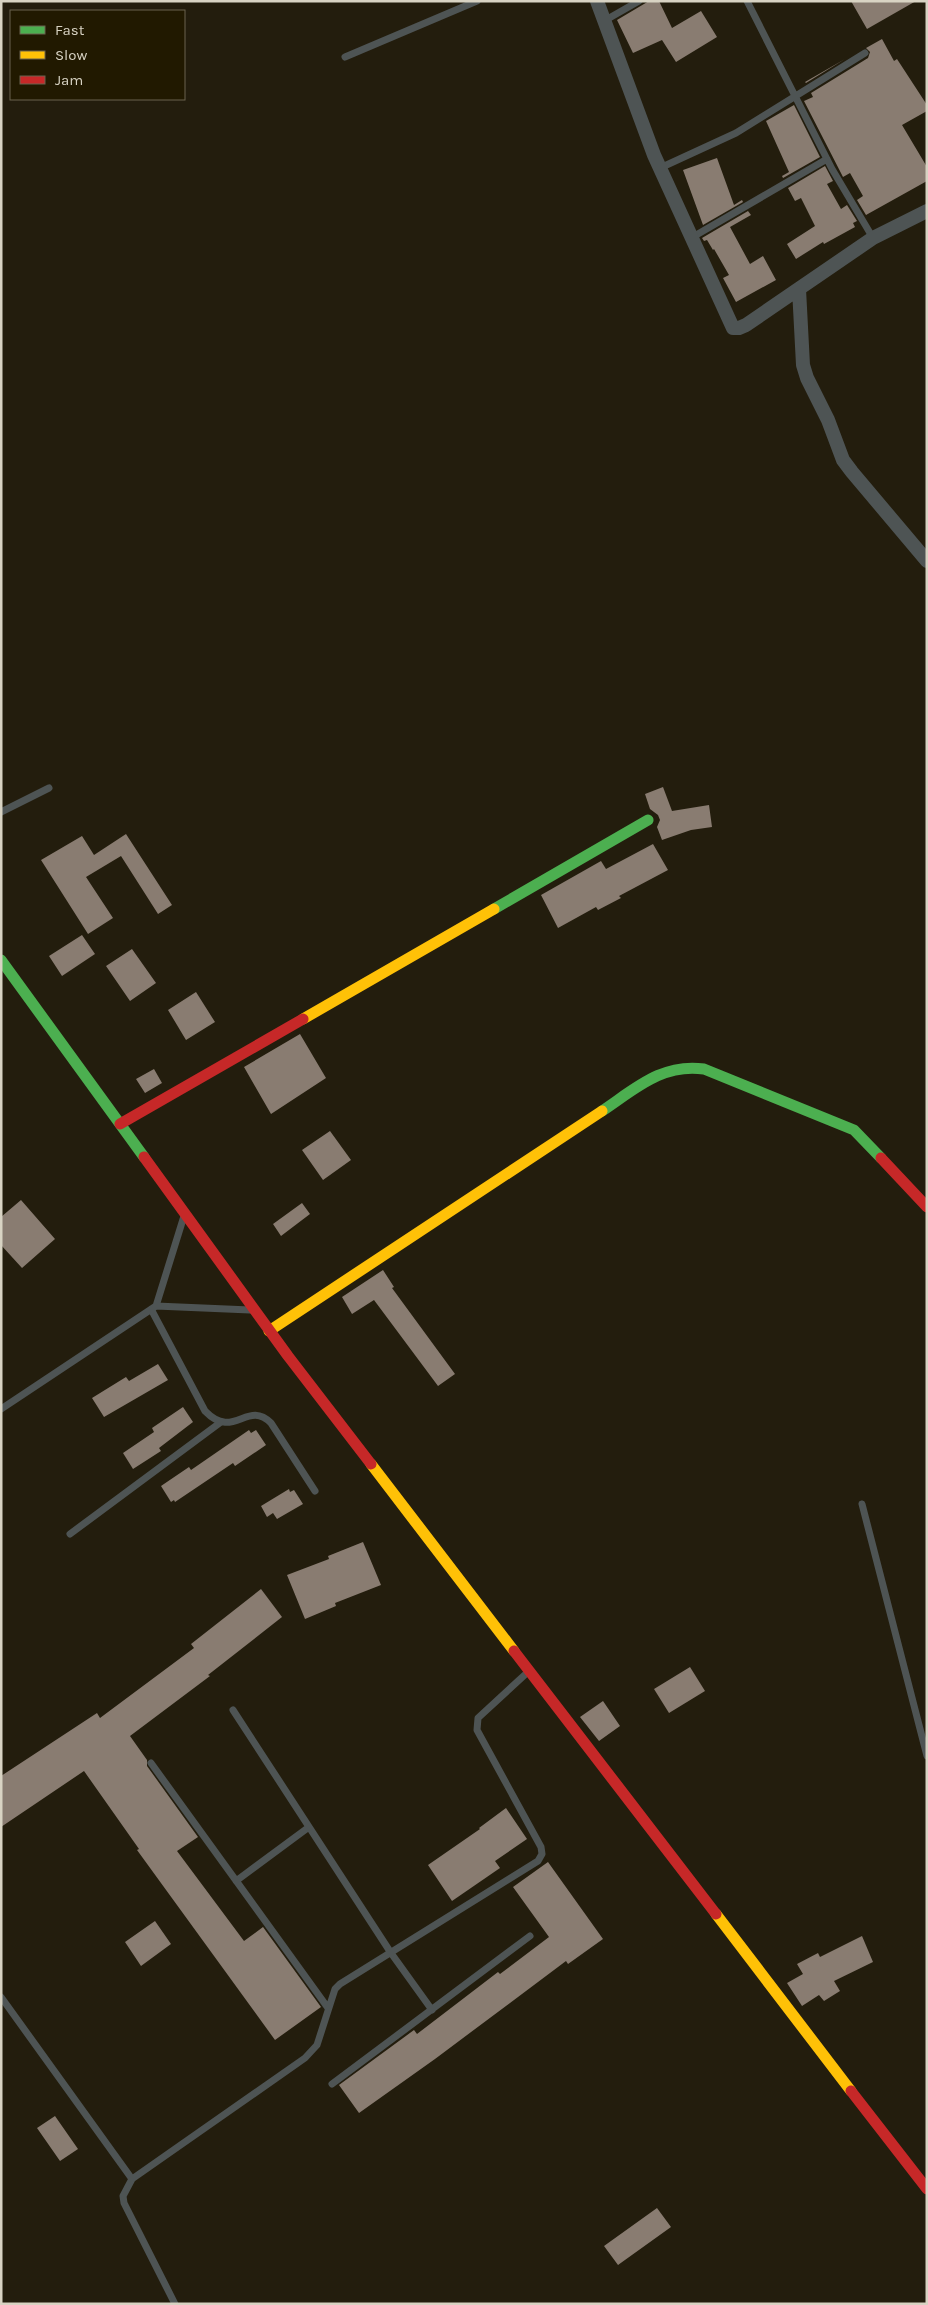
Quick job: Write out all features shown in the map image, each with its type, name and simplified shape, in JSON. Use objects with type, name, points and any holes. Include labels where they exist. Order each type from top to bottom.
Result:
[{"type":"main road","points":[[120,1124],[648,820]]},
{"type":"main road","points":[[1,960],[8,974],[120,1124],[269,1331],[927,2189]]},
{"type":"main road","points":[[269,1331],[660,1073],[675,1067],[690,1066],[704,1069],[854,1130],[927,1207]]},
{"type":"street","points":[[597,1],[660,168],[734,328],[746,326],[873,238],[927,211]]},
{"type":"street","points":[[799,289],[803,365],[844,460],[927,561]]},
{"type":"lane","points":[[345,57],[477,1]]},
{"type":"lane","points":[[604,22],[639,1]]},
{"type":"lane","points":[[747,1],[827,159],[873,238]]},
{"type":"lane","points":[[660,168],[736,133],[865,53]]},
{"type":"lane","points":[[692,238],[827,159]]},
{"type":"lane","points":[[1,812],[48,788]]},
{"type":"lane","points":[[185,1214],[153,1308],[205,1411],[212,1418],[230,1423],[251,1415],[259,1414],[266,1417],[272,1423],[315,1491]]},
{"type":"lane","points":[[1,1409],[153,1308],[254,1310]]},
{"type":"lane","points":[[70,1534],[221,1422]]},
{"type":"lane","points":[[862,1504],[927,1756]]},
{"type":"lane","points":[[175,2304],[124,2203],[123,2196],[132,2179],[305,2058],[317,2045],[335,1989],[340,1984],[538,1861],[542,1854],[541,1846],[476,1725],[478,1718],[529,1671]]},
{"type":"lane","points":[[233,1710],[390,1953],[432,2010]]},
{"type":"lane","points":[[152,1763],[328,2008]]},
{"type":"lane","points":[[236,1880],[309,1827]]},
{"type":"lane","points":[[332,2084],[530,1936]]},
{"type":"lane","points":[[1,1997],[132,2179]]},
{"type":"building","points":[[649,1],[659,1],[672,28],[701,11],[717,37],[676,62],[662,40],[633,53],[617,20]]},
{"type":"building","points":[[851,1],[916,1],[867,29]]},
{"type":"building","points":[[882,39],[894,61],[897,59],[927,105],[927,111],[902,125],[927,167],[927,181],[866,215],[857,200],[863,196],[850,173],[843,177],[804,101],[813,97],[811,93],[868,58],[870,52],[866,48]]},
{"type":"building","points":[[845,59],[806,83],[805,82]]},
{"type":"building","points":[[794,105],[820,157],[783,178],[782,176],[789,172],[766,121]]},
{"type":"building","points":[[717,158],[734,205],[742,200],[743,202],[703,225],[683,170]]},
{"type":"building","points":[[825,166],[833,181],[827,184],[841,209],[847,205],[857,221],[853,223],[855,227],[824,244],[823,242],[796,259],[787,244],[815,226],[801,198],[795,201],[788,188]]},
{"type":"building","points":[[748,211],[751,215],[730,227],[750,264],[763,256],[776,280],[736,302],[723,278],[729,275],[714,249],[707,240],[704,241],[702,238]]},
{"type":"building","points":[[663,787],[672,811],[709,805],[712,827],[691,830],[662,840],[657,827],[660,820],[658,815],[650,809],[645,794]]},
{"type":"building","points":[[126,834],[172,905],[158,914],[121,856],[86,877],[113,918],[88,934],[41,860],[82,836],[94,855]]},
{"type":"building","points":[[653,844],[668,870],[619,896],[621,898],[598,910],[596,907],[558,928],[541,895],[601,861],[606,869]]},
{"type":"building","points":[[82,935],[95,954],[62,976],[49,956]]},
{"type":"building","points":[[132,949],[156,983],[130,1001],[106,966]]},
{"type":"building","points":[[196,992],[215,1022],[186,1040],[168,1010]]},
{"type":"building","points":[[300,1034],[326,1078],[271,1114],[244,1067]]},
{"type":"building","points":[[154,1069],[162,1083],[145,1093],[136,1079]]},
{"type":"building","points":[[330,1131],[351,1160],[323,1180],[302,1150]]},
{"type":"building","points":[[21,1200],[55,1239],[22,1268],[1,1245],[1,1217]]},
{"type":"building","points":[[302,1203],[310,1214],[281,1236],[273,1224]]},
{"type":"building","points":[[383,1270],[394,1287],[392,1288],[455,1374],[438,1386],[374,1300],[352,1314],[342,1297]]},
{"type":"building","points":[[158,1364],[168,1380],[104,1417],[92,1398],[126,1377],[129,1381]]},
{"type":"building","points":[[183,1407],[193,1422],[159,1448],[161,1451],[133,1469],[123,1453],[154,1432],[152,1428]]},
{"type":"building","points":[[249,1430],[251,1433],[256,1430],[266,1445],[235,1466],[233,1463],[175,1502],[174,1500],[171,1502],[161,1486],[189,1467],[191,1470]]},
{"type":"building","points":[[289,1489],[290,1492],[294,1490],[303,1504],[277,1519],[273,1513],[267,1517],[261,1506]]},
{"type":"building","points":[[363,1542],[381,1585],[335,1603],[336,1606],[305,1619],[287,1575],[329,1559],[328,1556]]},
{"type":"building","points":[[261,1589],[282,1617],[208,1675],[210,1676],[130,1736],[147,1760],[147,1766],[198,1837],[177,1851],[244,1941],[263,1927],[321,2007],[275,2040],[137,1850],[139,1849],[84,1771],[1,1827],[1,1776],[97,1713],[100,1718],[194,1648],[191,1644]]},
{"type":"building","points":[[690,1667],[705,1691],[669,1713],[654,1689]]},
{"type":"building","points":[[603,1701],[620,1726],[599,1741],[580,1717]]},
{"type":"building","points":[[506,1808],[527,1839],[495,1861],[500,1868],[452,1901],[428,1865],[480,1829]]},
{"type":"building","points":[[548,1862],[603,1939],[568,1964],[566,1961],[359,2113],[339,2085],[414,2030],[417,2034],[498,1972],[500,1974],[549,1937],[513,1887]]},
{"type":"building","points":[[155,1921],[171,1944],[141,1966],[125,1942]]},
{"type":"building","points":[[862,1936],[873,1962],[834,1981],[840,1991],[824,2001],[819,1995],[802,2006],[787,1983],[803,1974],[797,1964],[818,1953],[820,1957]]},
{"type":"building","points":[[55,2116],[78,2149],[60,2161],[37,2128]]},
{"type":"building","points":[[657,2208],[671,2227],[618,2265],[604,2246]]},
{"type":"traffic: fast","points":[[494,909],[648,820]]},
{"type":"traffic: fast","points":[[1,960],[144,1157]]},
{"type":"traffic: fast","points":[[602,1111],[638,1086],[662,1074],[689,1068],[704,1069],[854,1130],[881,1158]]},
{"type":"traffic: slow","points":[[303,1019],[494,909]]},
{"type":"traffic: slow","points":[[269,1331],[602,1111]]},
{"type":"traffic: slow","points":[[371,1464],[514,1651]]},
{"type":"traffic: slow","points":[[716,1914],[851,2091]]},
{"type":"traffic: jam","points":[[120,1124],[303,1019]]},
{"type":"traffic: jam","points":[[144,1157],[288,1356],[371,1464]]},
{"type":"traffic: jam","points":[[881,1158],[927,1207]]},
{"type":"traffic: jam","points":[[514,1651],[716,1914]]},
{"type":"traffic: jam","points":[[851,2091],[927,2189]]}]
